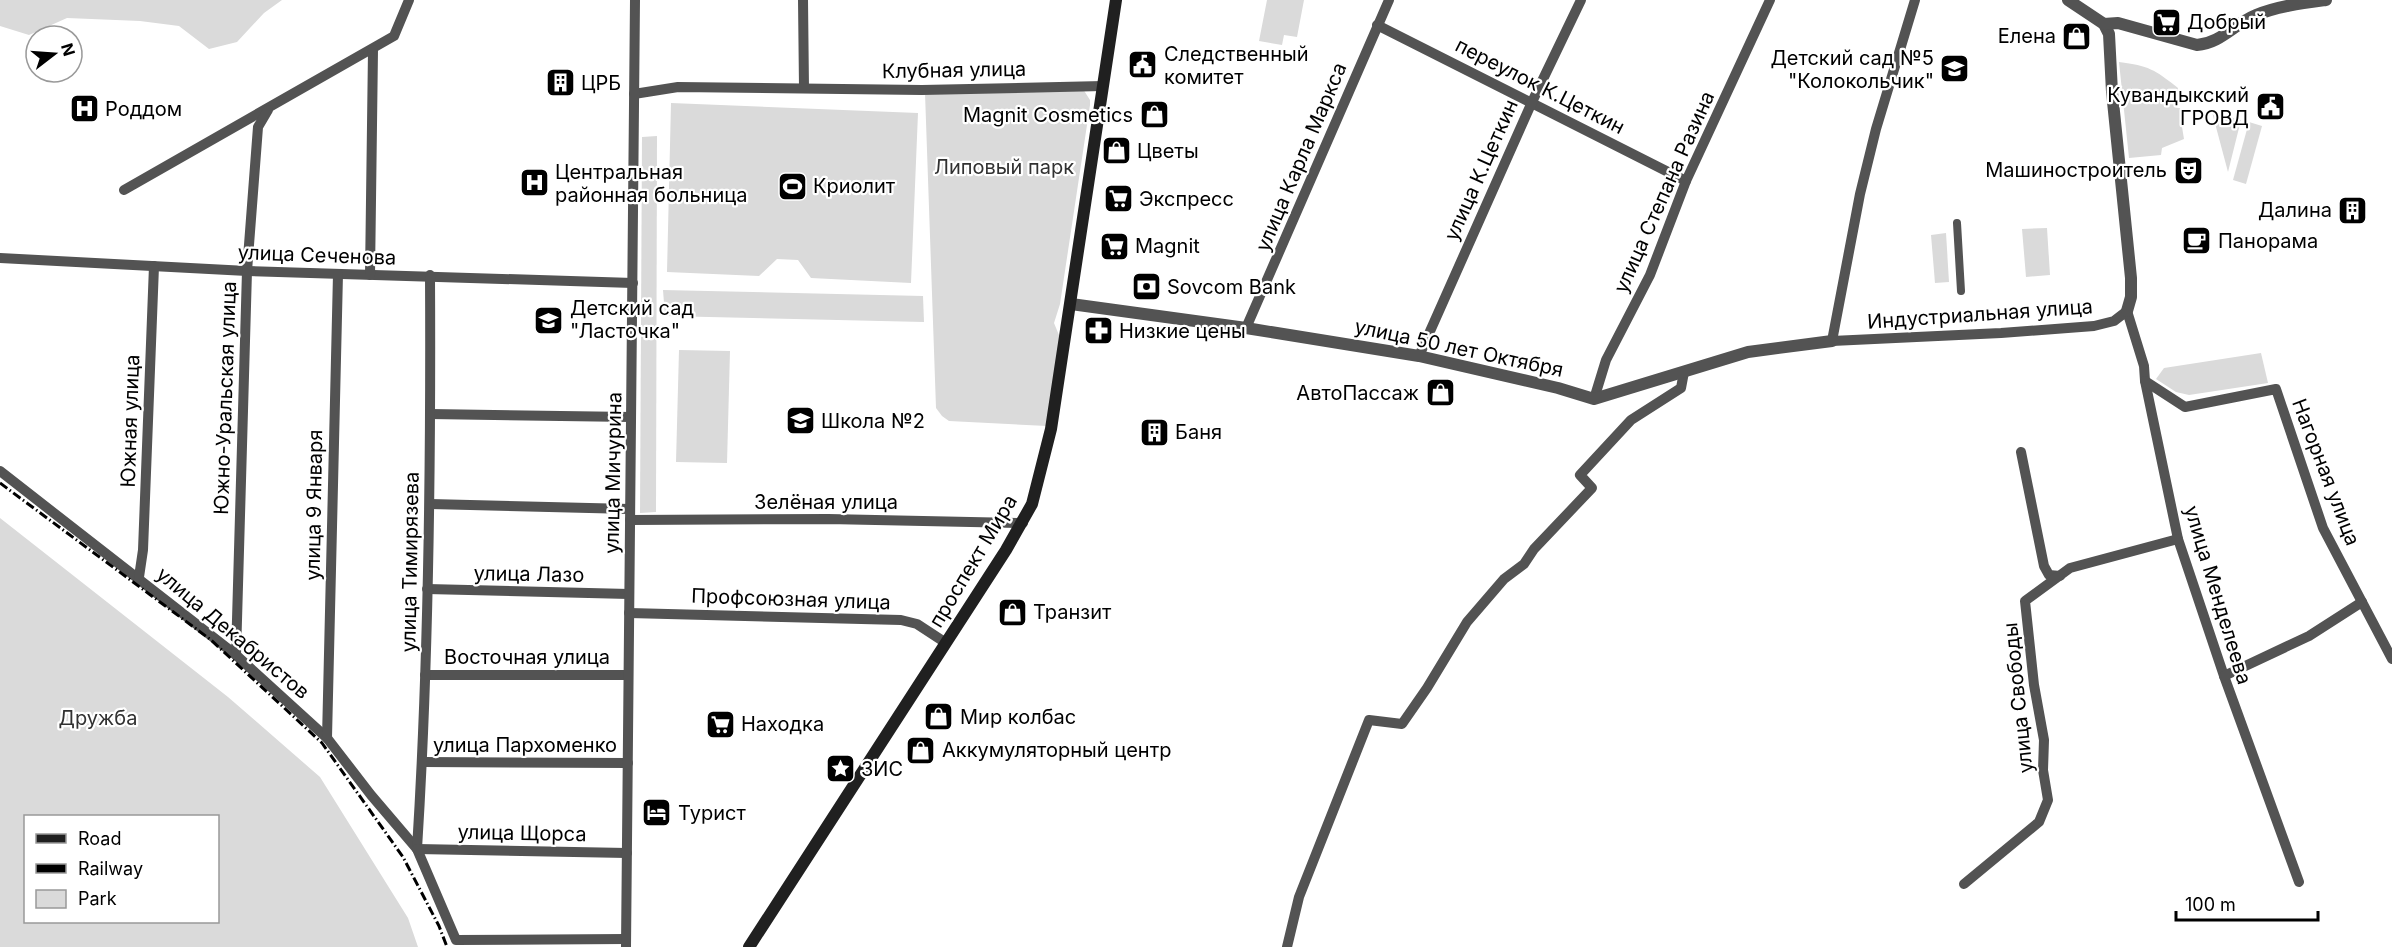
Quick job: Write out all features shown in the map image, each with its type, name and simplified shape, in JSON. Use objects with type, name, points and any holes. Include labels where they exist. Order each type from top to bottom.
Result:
[{"type":"main road","name":"проспект Мира","points":[[750,946],[1023,523],[1032,504],[1051,429],[1116,0]]},
{"type":"street","points":[[124,190],[185,153],[268,110],[394,36],[409,0]]},
{"type":"street","name":"улица Мичурина","points":[[626,943],[635,0]]},
{"type":"street","points":[[803,0],[804,88]]},
{"type":"street","name":"улица Карла Маркса","points":[[1246,328],[1389,0]]},
{"type":"street","name":"улица К.Цеткин","points":[[1419,356],[1532,102],[1581,0]]},
{"type":"street","name":"улица Степана Разина","points":[[1594,399],[1606,360],[1650,275],[1686,181],[1770,0]]},
{"type":"street","points":[[1594,399],[1748,352],[1832,341],[1851,229],[1876,129],[1915,0]]},
{"type":"street","points":[[2068,0],[2104,24],[2109,34],[2131,278],[2131,297],[2127,311]]},
{"type":"street","points":[[2104,24],[2118,22],[2197,45],[2210,44],[2254,16],[2278,8],[2326,0]]},
{"type":"street","name":"переулок К.Цеткин","points":[[1377,25],[1686,181]]},
{"type":"street","points":[[370,275],[373,50]]},
{"type":"street","name":"Клубная улица","points":[[634,94],[678,87],[922,90],[1103,86]]},
{"type":"street","name":"Южно-Уральская улица","points":[[236,655],[247,271],[258,127],[268,110]]},
{"type":"street","points":[[1957,223],[1961,291]]},
{"type":"street","name":"улица Сеченова","points":[[0,258],[247,271],[633,283]]},
{"type":"street","name":"Южная улица","points":[[139,577],[143,550],[153,266]]},
{"type":"street","name":"улица 9 Января","points":[[327,738],[338,274]]},
{"type":"street","name":"улица Тимирязева","points":[[417,849],[423,762],[430,504],[430,275]]},
{"type":"street","name":"улица 50 лет Октября","points":[[1071,304],[1246,328],[1419,356],[1558,388],[1594,399]]},
{"type":"street","name":"Индустриальная улица","points":[[1832,341],[2094,326],[2114,321],[2127,311]]},
{"type":"street","name":"улица Менделеева","points":[[2127,311],[2144,366],[2145,381],[2178,539],[2224,676],[2299,882]]},
{"type":"street","points":[[1287,947],[1299,897],[1369,720],[1402,724],[1467,622],[1504,579],[1524,564],[1534,549],[1592,488],[1580,475],[1630,420],[1681,388],[1684,372]]},
{"type":"street","name":"Нагорная улица","points":[[2145,381],[2185,406],[2276,389],[2323,528],[2392,659]]},
{"type":"street","points":[[430,414],[631,417]]},
{"type":"street","points":[[2022,452],[2044,566],[2049,575],[2060,576]]},
{"type":"street","name":"улица Декабристов","points":[[0,471],[139,577],[236,655],[327,738],[417,849]]},
{"type":"street","name":"Зелёная улица","points":[[430,504],[630,514],[1023,523]]},
{"type":"street","name":"улица Свободы","points":[[1964,884],[2039,822],[2048,800],[2043,770],[2044,740],[2034,685],[2025,601],[2070,568],[2178,539]]},
{"type":"street","name":"улица Лазо","points":[[428,589],[629,594]]},
{"type":"street","points":[[2224,676],[2309,636],[2361,602]]},
{"type":"street","name":"Профсоюзная улица","points":[[629,613],[901,620],[917,624],[946,643]]},
{"type":"street","name":"Восточная улица","points":[[425,675],[628,675]]},
{"type":"street","name":"улица Пархоменко","points":[[423,762],[628,763]]},
{"type":"street","points":[[417,849],[456,940],[626,943]]},
{"type":"street","name":"улица Щорса","points":[[417,849],[627,853]]},
{"type":"green space","points":[[0,0],[282,0],[264,13],[237,42],[209,49],[179,26],[140,21],[67,18],[54,24],[24,24],[24,33],[0,26]]},
{"type":"green space","points":[[1267,0],[1304,0],[1297,37],[1284,35],[1282,45],[1259,41]]},
{"type":"green space","points":[[2119,62],[2151,69],[2178,88],[2174,107],[2184,109],[2182,127],[2184,139],[2162,148],[2161,155],[2129,158]]},
{"type":"green space","name":"Липовый парк","points":[[1083,89],[1090,100],[1090,105],[1060,304],[1054,323],[1061,340],[1047,426],[949,421],[936,408],[925,93]]},
{"type":"green space","name":"Криолит","points":[[671,103],[918,113],[911,283],[811,278],[798,260],[777,259],[759,276],[667,272]]},
{"type":"green space","points":[[2212,112],[2241,120],[2228,172]]},
{"type":"green space","points":[[2249,122],[2262,126],[2246,184],[2233,180]]},
{"type":"green space","points":[[657,136],[656,512],[640,513],[642,137]]},
{"type":"green space","points":[[2047,228],[2050,275],[2026,277],[2022,229]]},
{"type":"green space","points":[[1946,233],[1949,282],[1935,283],[1931,235]]},
{"type":"green space","points":[[663,290],[923,296],[924,322],[665,316]]},
{"type":"green space","points":[[679,350],[730,351],[727,463],[676,462]]},
{"type":"green space","points":[[2261,353],[2268,383],[2189,395],[2176,392],[2156,379],[2164,368]]},
{"type":"green space","name":"Дружба","points":[[0,518],[228,697],[320,777],[408,918],[418,947],[0,947]]},
{"type":"railway","points":[[0,483],[211,640],[322,743],[403,857],[439,926],[447,947]]},
{"type":"place","name":"Добрый","points":[[2166,22]]},
{"type":"place","name":"Елена","points":[[2077,36]]},
{"type":"place","name":"Следственный комитет","points":[[1143,65]]},
{"type":"place","name":"Детский сад №5 \"Колокольчик\"","points":[[1955,69]]},
{"type":"place","name":"ЦРБ","points":[[560,83]]},
{"type":"place","name":"Кувандыкский ГРОВД","points":[[2270,106]]},
{"type":"place","name":"Роддом","points":[[84,109]]},
{"type":"place","name":"Magnit Cosmetics","points":[[1154,115]]},
{"type":"place","name":"Цветы","points":[[1116,151]]},
{"type":"place","name":"Машиностроитель","points":[[2188,170]]},
{"type":"place","name":"Центральная районная больница","points":[[534,183]]},
{"type":"place","name":"Криолит","points":[[792,186]]},
{"type":"place","name":"Экспресс","points":[[1118,199]]},
{"type":"place","name":"Далина","points":[[2353,210]]},
{"type":"place","name":"Панорама","points":[[2197,241]]},
{"type":"place","name":"Magnit","points":[[1114,246]]},
{"type":"place","name":"Sovcom Bank","points":[[1146,287]]},
{"type":"place","name":"Детский сад \"Ласточка\"","points":[[549,320]]},
{"type":"place","name":"Низкие цены","points":[[1098,331]]},
{"type":"place","name":"АвтоПассаж","points":[[1440,393]]},
{"type":"place","name":"Школа №2","points":[[800,421]]},
{"type":"place","name":"Баня","points":[[1154,432]]},
{"type":"place","name":"Транзит","points":[[1012,612]]},
{"type":"place","name":"Мир колбас","points":[[939,717]]},
{"type":"place","name":"Находка","points":[[720,724]]},
{"type":"place","name":"Аккумуляторный центр","points":[[921,750]]},
{"type":"place","name":"ЗИС","points":[[840,769]]},
{"type":"place","name":"Турист","points":[[657,813]]}]
